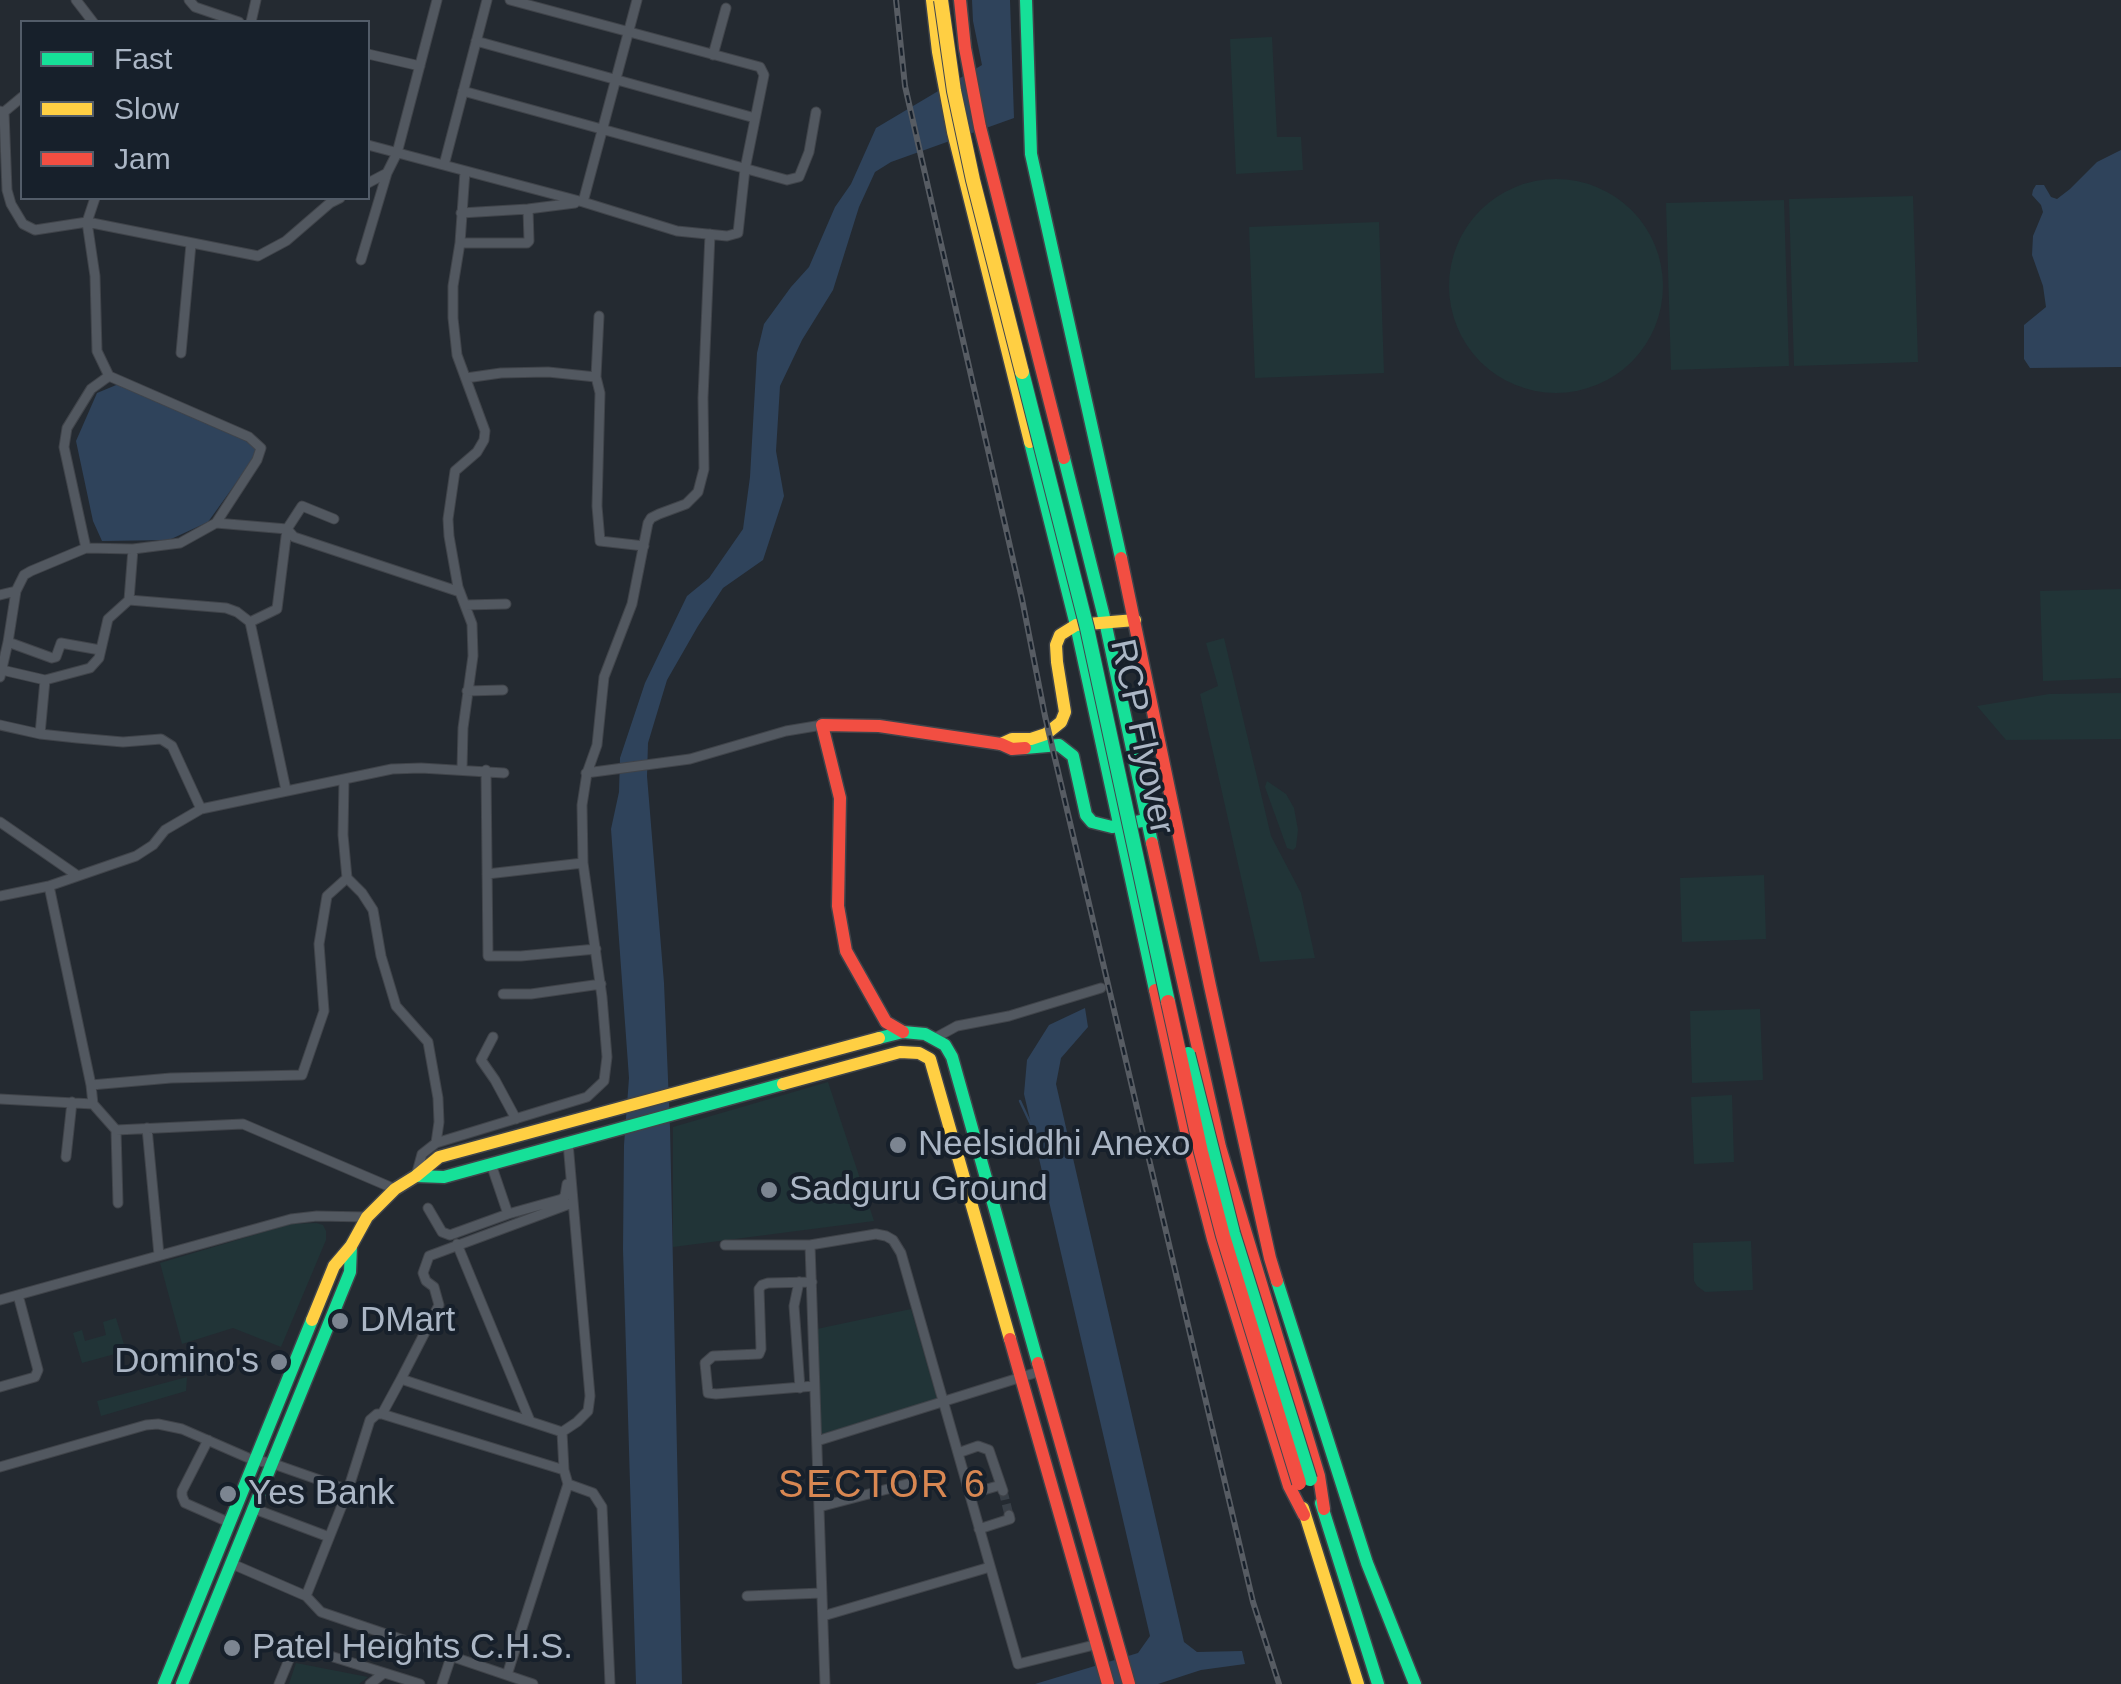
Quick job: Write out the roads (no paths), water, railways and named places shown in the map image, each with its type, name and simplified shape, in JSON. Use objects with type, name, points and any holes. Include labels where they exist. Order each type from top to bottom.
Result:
[{"type":"main road","points":[[932,0],[940,66],[960,166],[1076,625],[1190,1154],[1212,1240],[1289,1486],[1304,1515],[1358,1684]]},
{"type":"main road","name":"RCP Flyover","points":[[941,0],[973,180],[1087,628],[1201,1152],[1222,1236],[1305,1481]]},
{"type":"main road","name":"RCP Flyover","points":[[950,0],[971,128],[1096,627],[1210,1149],[1305,1481]]},
{"type":"main road","points":[[960,0],[965,48],[991,176],[1105,621],[1220,1147],[1320,1476],[1324,1509],[1378,1684]]},
{"type":"main road","points":[[1026,0],[1031,154],[1135,620],[1270,1258],[1367,1563],[1415,1684]]},
{"type":"main road","points":[[1001,744],[1046,734],[1060,722],[1065,712],[1056,645],[1060,635],[1076,625],[1135,620]]},
{"type":"main road","points":[[903,1032],[886,1022],[846,951],[838,906],[840,798],[822,726],[879,726],[1001,744],[1012,749],[1059,745],[1073,756],[1086,815],[1092,822],[1102,826],[1146,820]]},
{"type":"main road","points":[[903,1032],[906,1052]]},
{"type":"main road","points":[[164,1684],[334,1266],[367,1217],[395,1189],[439,1157],[903,1032],[935,1038],[952,1057],[1128,1684]]},
{"type":"main road","points":[[416,1176],[444,1176],[906,1052],[925,1056],[933,1065],[1108,1684]]},
{"type":"main road","points":[[585,1118],[589,1137]]},
{"type":"main road","points":[[182,1684],[350,1272],[351,1246]]},
{"type":"main road","points":[[1305,1481],[1324,1509]]},
{"type":"main road","points":[[1304,1515],[1305,1481]]},
{"type":"street","points":[[76,0],[91,20]]},
{"type":"street","points":[[189,0],[195,7],[233,20]]},
{"type":"street","points":[[361,260],[397,153],[436,0]]},
{"type":"street","points":[[444,165],[487,0]]},
{"type":"street","points":[[370,146],[677,231],[727,236],[738,233],[745,170],[764,75],[760,67],[510,0]]},
{"type":"street","points":[[583,202],[636,0]]},
{"type":"street","points":[[713,55],[726,8]]},
{"type":"street","points":[[476,41],[755,118]]},
{"type":"street","points":[[370,54],[420,66]]},
{"type":"street","points":[[463,91],[787,180],[799,178],[809,152],[816,112]]},
{"type":"street","points":[[2,112],[3,191],[23,224],[35,230],[87,222],[258,256],[286,241],[337,200]]},
{"type":"street","points":[[462,770],[462,728],[473,656],[472,624],[460,592],[448,519],[455,471],[478,452],[485,431],[457,354],[452,318],[465,171]]},
{"type":"street","points":[[370,182],[388,173]]},
{"type":"street","points":[[94,200],[87,222],[95,276],[98,351],[109,376],[249,437],[261,448],[216,523],[180,543],[86,548],[24,575],[16,591],[1,673],[46,680],[90,668],[99,658],[108,619],[130,600],[237,612],[250,622],[286,790]]},
{"type":"street","points":[[461,213],[528,210],[583,202]]},
{"type":"street","points":[[460,243],[530,242],[528,210]]},
{"type":"street","points":[[416,1176],[422,1154],[436,1143],[588,1097],[604,1082],[606,1056],[600,984],[583,863],[584,773],[598,745],[604,677],[632,604],[646,529],[651,518],[686,504],[698,492],[704,469],[710,234]]},
{"type":"street","points":[[182,353],[191,244]]},
{"type":"street","points":[[599,316],[596,377],[600,393],[600,540],[644,546]]},
{"type":"street","points":[[466,378],[548,372],[596,377]]},
{"type":"street","points":[[86,548],[64,447],[67,428],[91,388],[109,376]]},
{"type":"street","points":[[250,622],[277,609],[290,534],[302,506],[334,519]]},
{"type":"street","points":[[216,523],[290,534],[460,592]]},
{"type":"street","points":[[130,600],[132,548]]},
{"type":"street","points":[[0,595],[16,591]]},
{"type":"street","points":[[465,605],[506,604]]},
{"type":"street","points":[[8,642],[52,658],[62,643],[100,650]]},
{"type":"street","points":[[40,734],[46,680]]},
{"type":"street","points":[[467,691],[502,690]]},
{"type":"street","points":[[0,725],[40,734],[123,742],[161,738],[172,746],[201,809]]},
{"type":"street","points":[[584,773],[690,759],[786,731],[822,726]]},
{"type":"street","points":[[0,896],[49,886],[136,856],[153,845],[165,830],[201,809],[392,770],[504,773]]},
{"type":"street","points":[[486,770],[488,956],[596,949]]},
{"type":"street","points":[[344,779],[347,878],[362,892],[372,910],[380,956],[396,1006],[428,1042],[438,1098],[436,1143]]},
{"type":"street","points":[[0,822],[78,876]]},
{"type":"street","points":[[488,874],[583,863]]},
{"type":"street","points":[[91,1086],[171,1078],[302,1075],[324,1011],[319,944],[327,896],[347,878]]},
{"type":"street","points":[[49,886],[92,1104],[116,1130],[118,1203]]},
{"type":"street","points":[[504,994],[600,984]]},
{"type":"street","points":[[935,1038],[957,1026],[1009,1016],[1101,988]]},
{"type":"street","points":[[493,1037],[481,1060],[516,1119]]},
{"type":"street","points":[[0,1100],[92,1104]]},
{"type":"street","points":[[66,1157],[72,1102]]},
{"type":"street","points":[[116,1130],[243,1124],[395,1189]]},
{"type":"street","points":[[147,1128],[159,1254]]},
{"type":"street","points":[[562,1432],[588,1411],[590,1396],[568,1143]]},
{"type":"street","points":[[491,1164],[508,1214]]},
{"type":"street","points":[[428,1208],[442,1232],[450,1235],[562,1199],[567,1188],[566,1172]]},
{"type":"street","points":[[382,1414],[439,1305],[434,1287],[423,1273],[430,1256],[572,1202]]},
{"type":"street","points":[[0,1300],[291,1219],[367,1217]]},
{"type":"street","points":[[725,1244],[810,1245],[876,1234],[893,1240],[901,1253],[1018,1664],[1098,1648]]},
{"type":"street","points":[[457,1244],[530,1421]]},
{"type":"street","points":[[810,1245],[825,1684]]},
{"type":"street","points":[[812,1282],[768,1282],[759,1289],[760,1354],[713,1356],[706,1363],[708,1392],[716,1394],[814,1386]]},
{"type":"street","points":[[799,1282],[794,1306],[800,1388]]},
{"type":"street","points":[[0,1387],[35,1377],[38,1370],[18,1295]]},
{"type":"street","points":[[817,1441],[1041,1371]]},
{"type":"street","points":[[401,1378],[562,1432]]},
{"type":"street","points":[[306,1596],[348,1490],[370,1420],[376,1414],[564,1470]]},
{"type":"street","points":[[0,1466],[146,1425],[170,1426],[253,1460],[271,1462],[348,1490]]},
{"type":"street","points":[[507,1676],[568,1484],[562,1432]]},
{"type":"street","points":[[208,1440],[182,1499],[228,1522]]},
{"type":"street","points":[[958,1453],[978,1446],[989,1450],[1002,1488],[980,1490]]},
{"type":"street","points":[[819,1506],[922,1480]]},
{"type":"street","points":[[568,1484],[593,1493],[602,1506],[610,1684]]},
{"type":"street","points":[[252,1508],[330,1537]]},
{"type":"street","points":[[979,1530],[1010,1520],[1010,1515]]},
{"type":"street","points":[[230,1563],[306,1596],[321,1612],[532,1684]]},
{"type":"street","points":[[823,1616],[990,1567]]},
{"type":"street","points":[[747,1596],[822,1594]]},
{"type":"street","points":[[279,1684],[296,1645],[420,1684]]},
{"type":"street","points":[[442,1684],[451,1657]]},
{"type":"street","points":[[370,1684],[384,1673]]},
{"type":"water","points":[[972,0],[1010,0],[1014,118],[891,162],[875,172],[859,207],[833,290],[780,386],[776,451],[784,496],[763,560],[723,588],[698,626],[667,680],[648,743],[670,1127],[682,1684],[636,1684],[623,1249],[629,1078],[611,829],[619,792],[620,758],[645,683],[687,596],[709,578],[743,529],[757,353],[764,324],[809,267],[876,128],[982,65]]},
{"type":"water","points":[[2121,150],[2121,367],[2030,368],[2024,359],[2024,325],[2046,307],[2032,255],[2033,236],[2043,212],[2033,190],[2036,185],[2044,185],[2051,197],[2057,199],[2097,162]]},
{"type":"water","points":[[121,383],[257,449],[208,522],[169,540],[102,541],[93,521],[76,441],[97,393]]},
{"type":"water","points":[[1085,1008],[1088,1027],[1061,1058],[1056,1084],[1184,1642],[1197,1652],[1242,1651],[1245,1664],[1201,1670],[1158,1684],[1035,1684],[1138,1653],[1150,1636],[1024,1094],[1027,1060],[1049,1025]]},
{"type":"waterway","points":[[1020,1101],[1034,1131]]},
{"type":"tunnel","points":[[1003,1491],[1009,1515]]},
{"type":"railway","points":[[896,0],[905,86],[1045,716],[1253,1602],[1279,1684]]},
{"type":"place","name":"Neelsiddhi Anexo","points":[[898,1145]]},
{"type":"place","name":"Sadguru Ground","points":[[769,1190]]},
{"type":"place","name":"DMart","points":[[340,1321]]},
{"type":"place","name":"Domino's","points":[[279,1362]]},
{"type":"place","name":"Yes Bank","points":[[228,1494]]},
{"type":"place","name":"Patel Heights C.H.S.","points":[[232,1648]]},
{"type":"district","name":"SECTOR 6","points":[[883,1487]]}]
